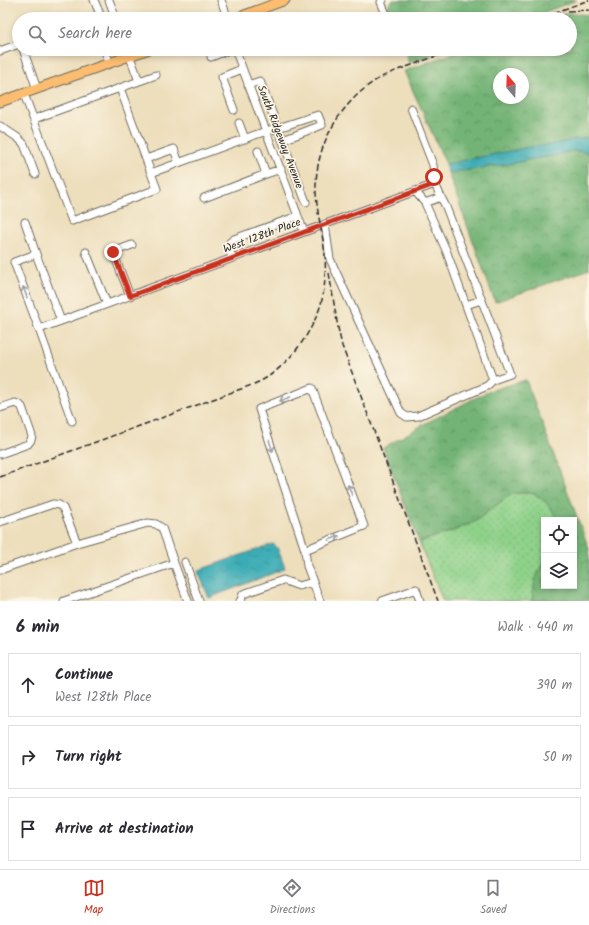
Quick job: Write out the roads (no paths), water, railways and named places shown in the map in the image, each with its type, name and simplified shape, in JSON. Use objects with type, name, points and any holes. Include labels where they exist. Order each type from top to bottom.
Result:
[{"type":"main road","points":[[253,12],[285,0]]},
{"type":"main road","points":[[0,102],[110,63],[121,56]]},
{"type":"street","points":[[94,0],[99,12]]},
{"type":"street","points":[[109,0],[113,12]]},
{"type":"street","points":[[221,0],[225,12]]},
{"type":"street","points":[[383,0],[381,2],[385,12]]},
{"type":"street","points":[[0,51],[12,47]]},
{"type":"street","points":[[25,56],[37,89]]},
{"type":"street","points":[[107,56],[110,63]]},
{"type":"street","points":[[130,56],[139,81]]},
{"type":"street","name":"South Ridgeway Avenue","points":[[237,56],[304,232]]},
{"type":"street","points":[[234,110],[222,77],[242,69]]},
{"type":"street","points":[[34,119],[156,75]]},
{"type":"street","points":[[248,85],[260,82],[306,202]]},
{"type":"street","points":[[24,94],[72,221],[157,189],[120,88]]},
{"type":"street","points":[[325,224],[330,259],[401,413],[407,416],[418,416],[487,386],[493,380],[510,374],[446,207],[435,184],[433,165],[410,108]]},
{"type":"street","points":[[151,173],[266,131],[318,115],[322,125],[283,140]]},
{"type":"street","points":[[239,123],[245,139]]},
{"type":"street","points":[[0,126],[24,144],[35,174]]},
{"type":"street","points":[[146,159],[174,149],[179,163]]},
{"type":"street","points":[[258,151],[266,174]]},
{"type":"street","points":[[204,198],[266,174],[290,159]]},
{"type":"street","name":"West 128th Place","points":[[39,329],[435,184]]},
{"type":"street","points":[[415,191],[425,203],[446,250],[493,380]]},
{"type":"street","points":[[425,203],[441,197]]},
{"type":"street","points":[[232,258],[229,248],[230,242],[234,238],[298,216]]},
{"type":"street","points":[[25,222],[60,321]]},
{"type":"street","points":[[130,296],[113,252],[132,245]]},
{"type":"street","points":[[86,252],[107,304]]},
{"type":"street","points":[[36,254],[14,262],[72,421]]},
{"type":"street","points":[[466,305],[481,300]]},
{"type":"street","points":[[304,550],[364,526],[312,388],[259,409],[304,550],[307,566],[320,601]]},
{"type":"street","points":[[0,408],[15,403],[20,405],[32,436],[28,444],[0,454]]},
{"type":"street","points":[[0,522],[53,504],[59,505],[63,508],[77,544]]},
{"type":"street","points":[[0,570],[77,544],[148,523],[156,524],[162,528],[188,601]]},
{"type":"street","points":[[185,562],[199,601]]},
{"type":"street","points":[[64,601],[174,563]]},
{"type":"street","points":[[240,601],[243,594],[283,580],[299,586],[313,582]]},
{"type":"street","points":[[382,601],[416,589],[420,601]]},
{"type":"water","points":[[589,137],[589,153],[571,151],[555,156],[448,173],[446,164],[525,148]]},
{"type":"water","points":[[272,544],[278,549],[285,568],[284,569],[209,598],[198,572],[199,570]]},
{"type":"railway","points":[[556,12],[589,0]]},
{"type":"railway","points":[[568,11],[589,10]]},
{"type":"railway","points":[[0,477],[253,384],[266,378],[284,364],[300,346],[312,325],[321,304],[325,280],[325,256],[317,202],[316,184],[320,157],[330,131],[345,108],[370,84],[395,71],[436,56]]},
{"type":"railway","points":[[329,273],[342,346],[438,601]]}]
